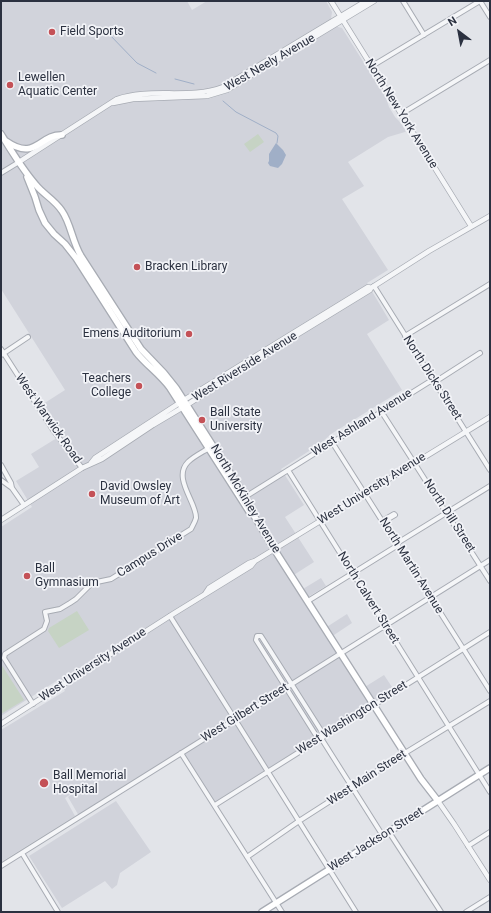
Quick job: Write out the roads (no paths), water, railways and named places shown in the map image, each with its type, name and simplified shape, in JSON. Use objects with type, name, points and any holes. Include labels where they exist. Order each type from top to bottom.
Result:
[{"type":"main road","points":[[3,137],[12,145],[28,149],[35,147],[53,136],[62,135]]},
{"type":"main road","name":"North McKinley Avenue","points":[[3,137],[26,173],[58,206],[66,218],[76,247],[141,349],[170,380],[182,403],[210,447],[245,497],[253,511],[253,514],[274,549],[429,791],[438,801]]},
{"type":"main road","name":"North McKinley Avenue","points":[[26,173],[36,197],[39,210],[48,227],[65,244],[76,258],[136,352],[164,380],[182,403]]},
{"type":"main road","points":[[210,447],[250,513],[253,514]]},
{"type":"main road","name":"West Jackson Street","points":[[262,912],[490,768]]},
{"type":"street","name":"North New York Avenue","points":[[330,1],[471,226]]},
{"type":"street","name":"West Neely Avenue","points":[[19,162],[111,103],[133,99],[198,97],[217,94],[227,90],[342,18],[366,1]]},
{"type":"street","name":"West Neely Avenue","points":[[342,18],[374,1]]},
{"type":"street","points":[[403,1],[424,34]]},
{"type":"street","points":[[372,66],[480,1],[490,17]]},
{"type":"street","points":[[401,114],[490,60]]},
{"type":"street","points":[[1,173],[19,162]]},
{"type":"street","name":"West Riverside Avenue","points":[[82,468],[95,458],[182,403],[370,290],[372,287],[471,226],[490,216]]},
{"type":"street","points":[[405,336],[490,284]]},
{"type":"street","name":"North Dicks Street","points":[[372,287],[490,470]]},
{"type":"street","points":[[2,352],[28,338]]},
{"type":"street","name":"West Warwick Road","points":[[2,352],[53,430],[82,468]]},
{"type":"street","name":"West Ashland Avenue","points":[[245,497],[382,411],[433,380],[438,380],[480,353]]},
{"type":"street","name":"North Dill Street","points":[[382,411],[490,581]]},
{"type":"street","name":"West University Avenue","points":[[1,724],[205,594],[209,588],[490,417]]},
{"type":"street","name":"North Martin Avenue","points":[[332,442],[490,691]]},
{"type":"street","name":"Campus Drive","points":[[33,704],[4,658],[5,654],[44,629],[47,621],[45,612],[60,608],[70,603],[92,583],[111,579],[191,529],[194,524],[196,512],[184,485],[184,471],[188,461],[210,447]]},
{"type":"street","points":[[1,465],[11,483],[12,488],[24,506]]},
{"type":"street","points":[[1,520],[82,468]]},
{"type":"street","name":"North Calvert Street","points":[[288,470],[490,792]]},
{"type":"street","points":[[1,480],[12,488]]},
{"type":"street","points":[[308,601],[490,486]]},
{"type":"street","name":"West Gilbert Street","points":[[1,866],[236,720],[291,684],[342,654],[430,596],[490,560]]},
{"type":"street","points":[[170,616],[356,912]]},
{"type":"street","name":"West Washington Street","points":[[214,805],[490,632]]},
{"type":"street","points":[[321,738],[322,732],[261,636],[257,636],[256,640],[316,737],[321,738],[383,836]]},
{"type":"street","points":[[485,683],[490,680]]},
{"type":"street","name":"West Main Street","points":[[247,857],[299,821],[490,701]]},
{"type":"street","points":[[181,753],[282,912]]},
{"type":"street","points":[[438,801],[490,880]]},
{"type":"street","points":[[389,832],[442,912]]},
{"type":"street","points":[[468,846],[490,832]]},
{"type":"street","points":[[22,853],[58,912]]},
{"type":"street","points":[[466,912],[490,897]]},
{"type":"water","points":[[276,143],[286,155],[282,164],[278,168],[270,166],[268,163],[269,154]]},
{"type":"waterway","points":[[107,32],[137,63],[156,73]]},
{"type":"waterway","points":[[175,79],[194,84]]},
{"type":"waterway","points":[[223,101],[236,112],[276,133],[278,136],[277,143]]},
{"type":"place","name":"Field Sports","points":[[52,32]]},
{"type":"place","name":"Lewellen Aquatic Center","points":[[10,85]]},
{"type":"place","name":"Bracken Library","points":[[137,267]]},
{"type":"place","name":"Emens Auditorium","points":[[189,334]]},
{"type":"place","name":"Teachers College","points":[[139,386]]},
{"type":"place","name":"Ball State University","points":[[202,420]]},
{"type":"place","name":"David Owsley Museum of Art","points":[[92,494]]},
{"type":"place","name":"Ball Gymnasium","points":[[27,576]]},
{"type":"place","name":"Ball Memorial Hospital","points":[[44,783]]}]
